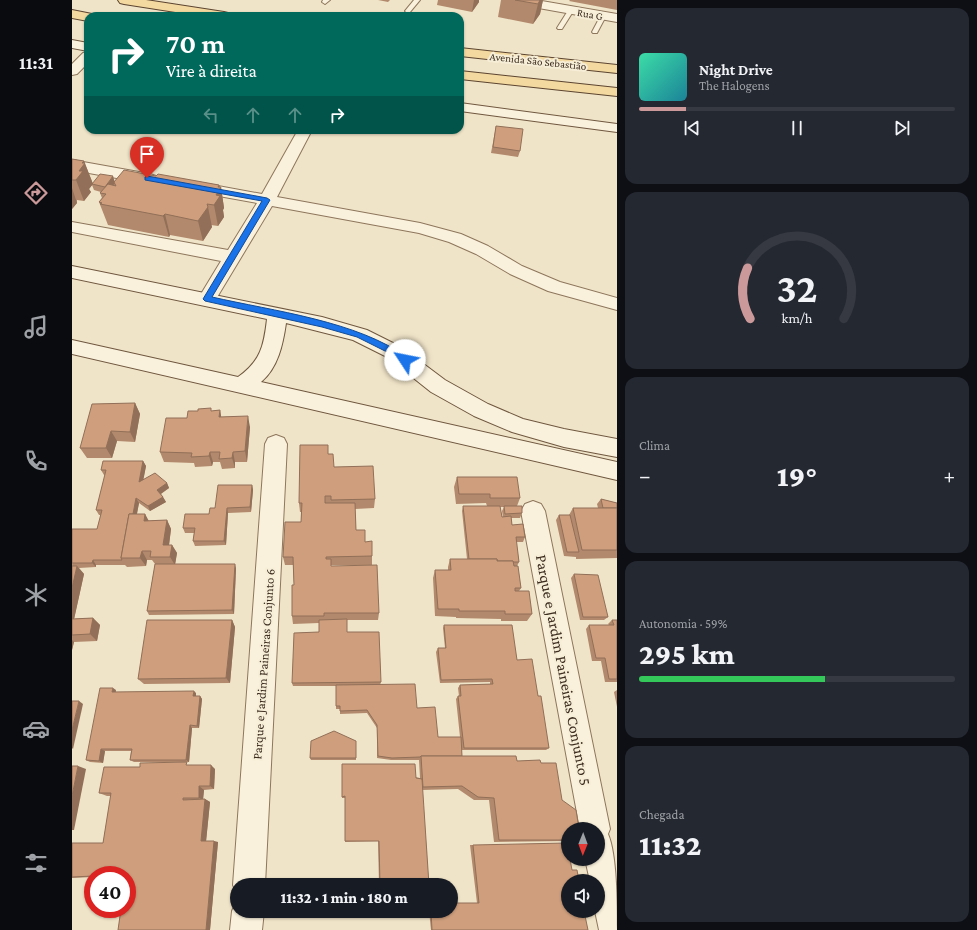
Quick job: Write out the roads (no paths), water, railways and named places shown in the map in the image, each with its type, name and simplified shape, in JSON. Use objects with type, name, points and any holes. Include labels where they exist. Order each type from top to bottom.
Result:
[{"type":"main road","points":[[124,0],[199,12]]},
{"type":"main road","points":[[72,14],[84,16]]},
{"type":"main road","name":"Avenida São Sebastião","points":[[464,52],[617,69]]},
{"type":"main road","name":"Avenida São Sebastião","points":[[464,75],[617,92]]},
{"type":"street","name":"Rua G","points":[[516,0],[617,18]]},
{"type":"street","points":[[72,44],[84,46]]},
{"type":"street","points":[[72,71],[84,60]]},
{"type":"street","points":[[464,109],[617,128]]},
{"type":"street","points":[[207,299],[267,200],[303,134]]},
{"type":"street","points":[[72,165],[420,228],[455,238],[482,250],[516,270],[554,287],[617,304]]},
{"type":"street","points":[[72,227],[232,256]]},
{"type":"street","points":[[72,272],[322,324],[360,335],[394,352],[438,386],[475,407],[519,426],[564,438],[617,448]]},
{"type":"street","points":[[242,384],[259,372],[267,360],[274,341],[277,315]]},
{"type":"street","points":[[72,347],[242,384],[617,471]]},
{"type":"street","name":"Parque e Jardim Paineiras Conjunto 6","points":[[249,878],[276,444]]},
{"type":"street","name":"Parque e Jardim Paineiras Conjunto 5","points":[[533,511],[594,822]]},
{"type":"street","points":[[602,866],[615,930]]},
{"type":"street","points":[[246,930],[247,918]]},
{"type":"lane","points":[[408,11],[417,0]]},
{"type":"lane","points":[[560,28],[571,10]]},
{"type":"lane","points":[[594,32],[603,16]]}]
